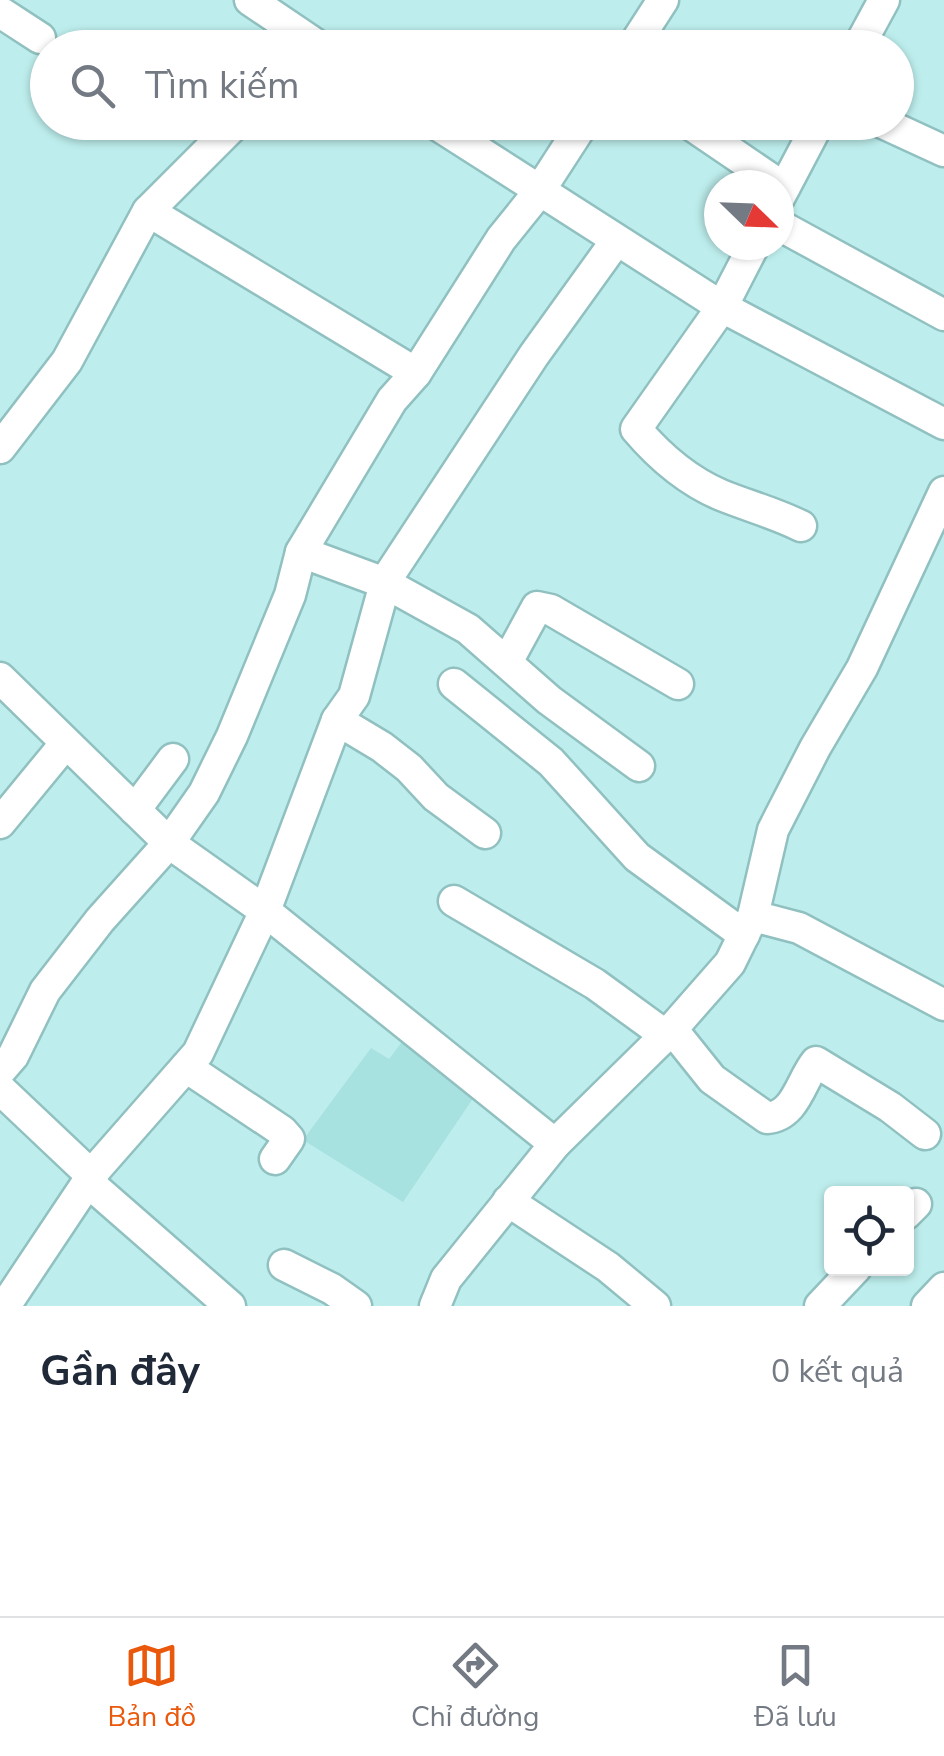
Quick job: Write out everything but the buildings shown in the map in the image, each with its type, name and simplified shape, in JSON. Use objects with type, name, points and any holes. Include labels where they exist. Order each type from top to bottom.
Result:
[{"type":"street","points":[[644,30],[663,0]]},
{"type":"street","points":[[867,30],[883,0]]},
{"type":"street","points":[[263,4],[294,30]]},
{"type":"street","points":[[0,12],[30,32]]},
{"type":"street","points":[[914,137],[944,151]]},
{"type":"street","points":[[0,448],[67,361],[148,210],[219,140]]},
{"type":"street","points":[[460,140],[722,308],[944,424]]},
{"type":"street","points":[[0,1070],[13,1056],[45,991],[100,920],[169,843],[204,792],[232,736],[290,595],[302,552],[392,400],[416,372],[501,239],[538,193],[572,140]]},
{"type":"street","points":[[711,140],[751,170]]},
{"type":"street","points":[[794,170],[809,140]]},
{"type":"street","points":[[148,210],[416,372]]},
{"type":"street","points":[[794,234],[944,315]]},
{"type":"street","points":[[9,1283],[90,1179],[198,1053],[265,911],[337,720],[354,696],[385,583],[534,355],[616,241]]},
{"type":"street","points":[[746,260],[722,308],[636,429],[660,457],[717,494],[771,511],[801,526]]},
{"type":"street","points":[[435,1306],[446,1279],[555,1144],[669,1032],[730,964],[748,926],[773,830],[862,668],[944,492]]},
{"type":"street","points":[[302,552],[385,583],[468,629],[549,700],[639,766]]},
{"type":"street","points":[[506,662],[537,607],[551,610],[678,684]]},
{"type":"street","points":[[0,678],[169,843],[265,911],[555,1144]]},
{"type":"street","points":[[454,684],[551,762],[637,857],[748,926],[799,928],[944,1004]]},
{"type":"street","points":[[337,720],[382,746],[436,797],[485,833]]},
{"type":"street","points":[[0,823],[64,744]]},
{"type":"street","points":[[134,810],[173,759]]},
{"type":"street","points":[[454,901],[669,1032],[712,1079],[768,1118],[776,1117],[794,1103],[816,1062],[890,1106],[925,1134]]},
{"type":"street","points":[[186,1067],[289,1139],[275,1160]]},
{"type":"street","points":[[0,1088],[90,1179],[230,1306]]},
{"type":"street","points":[[508,1202],[608,1267],[654,1306]]},
{"type":"street","points":[[284,1265],[356,1306]]},
{"type":"street","points":[[820,1306],[848,1276]]},
{"type":"street","points":[[927,1306],[944,1288]]},
{"type":"shaded area","points":[[405,1038],[476,1094],[403,1202],[303,1140],[371,1048],[389,1059]]}]
